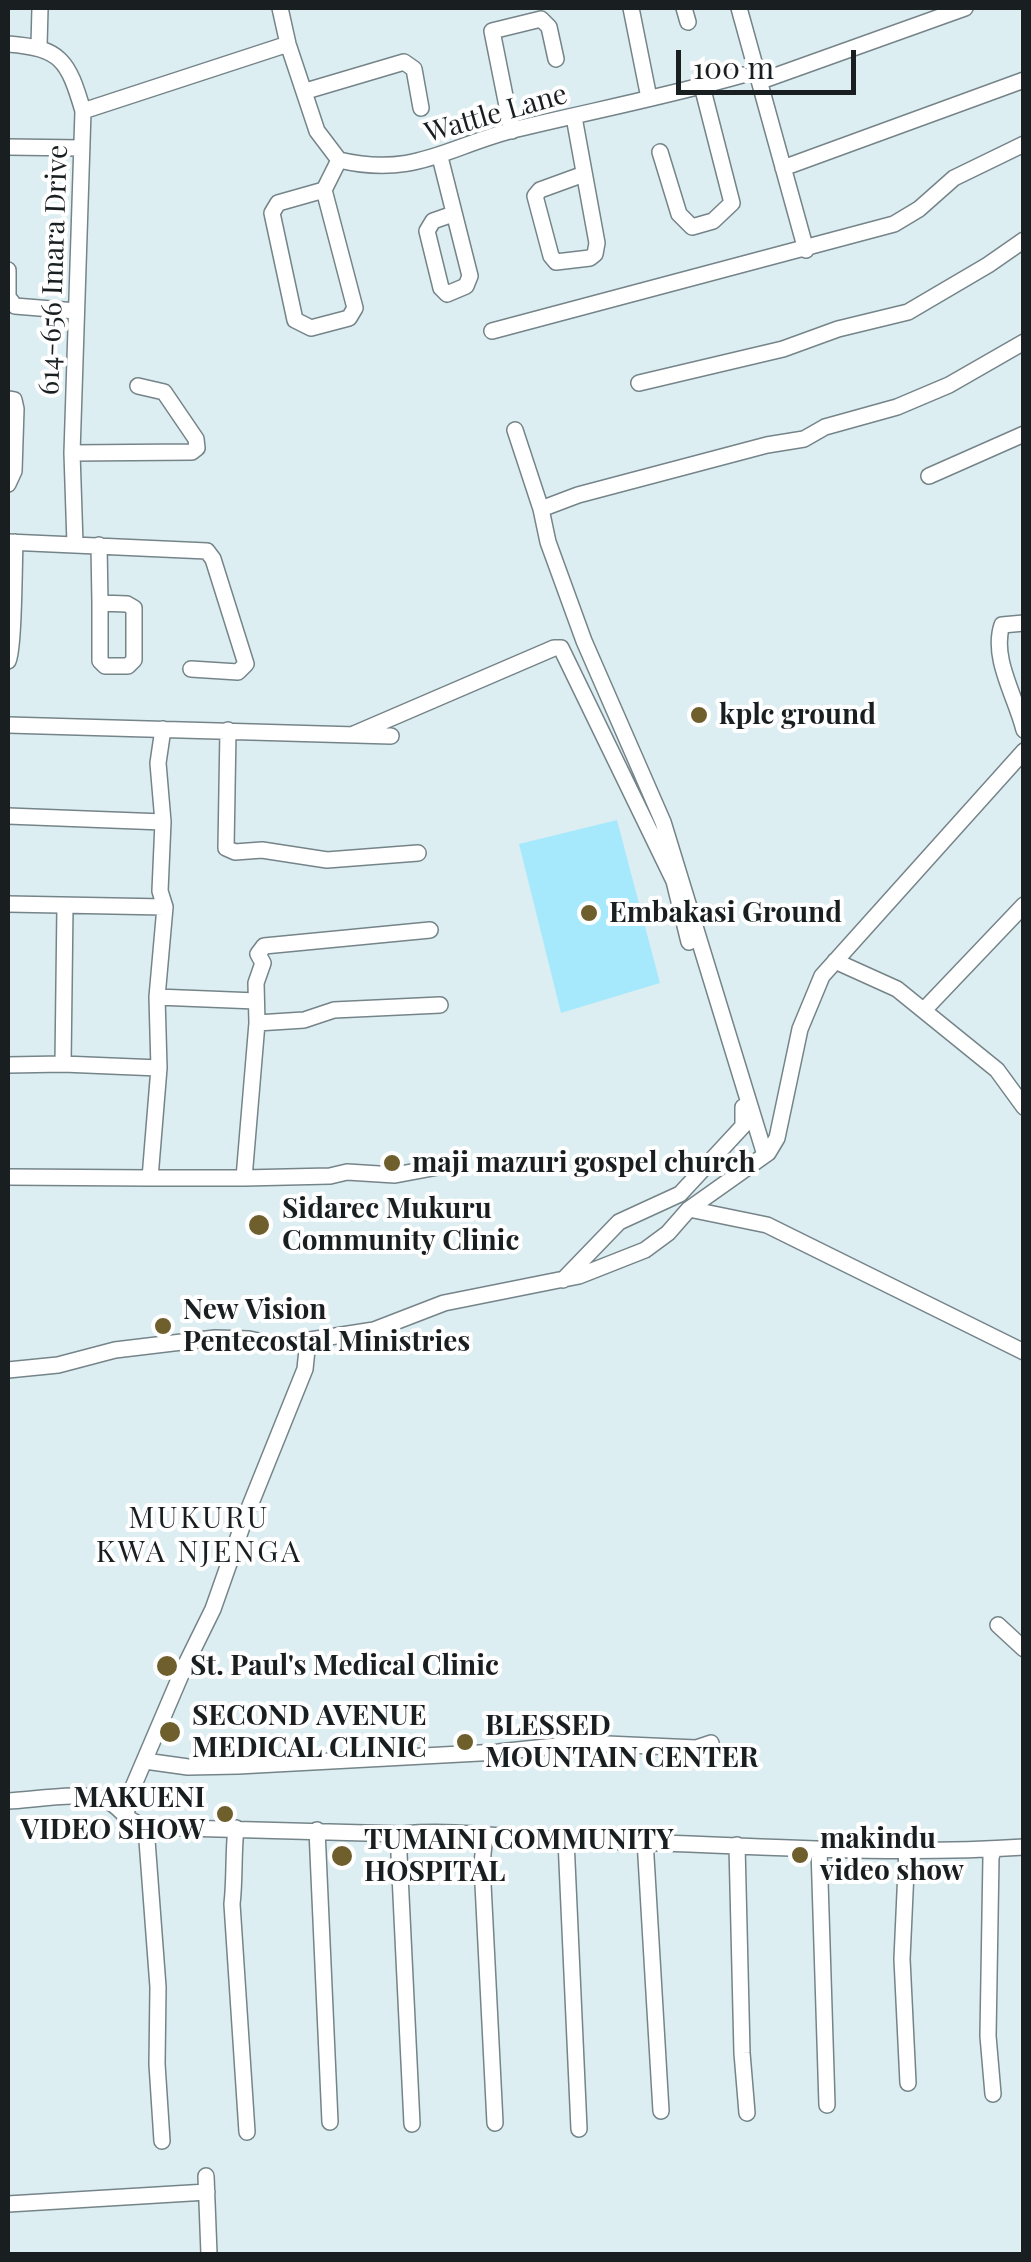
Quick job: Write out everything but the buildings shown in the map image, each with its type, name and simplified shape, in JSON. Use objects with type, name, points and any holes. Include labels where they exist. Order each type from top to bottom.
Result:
[{"type":"street","points":[[8,44],[39,46],[40,8]]},
{"type":"street","points":[[280,8],[318,131],[339,160],[324,190],[354,302],[349,318],[312,328],[298,323],[294,315],[273,208],[278,203],[324,190]]},
{"type":"street","points":[[631,8],[649,98]]},
{"type":"street","points":[[739,8],[806,250]]},
{"type":"street","points":[[761,81],[965,8]]},
{"type":"street","points":[[512,130],[492,32],[541,19],[549,27],[556,59]]},
{"type":"street","points":[[83,110],[288,44]]},
{"type":"street","name":"614-656 Imara Drive","points":[[39,46],[51,52],[71,74],[83,110],[72,452],[74,544]]},
{"type":"street","points":[[306,91],[404,62],[414,69],[421,108]]},
{"type":"street","name":"Wattle Lane","points":[[339,160],[368,167],[402,166],[440,157],[512,130],[742,75]]},
{"type":"street","points":[[784,168],[1024,80]]},
{"type":"street","points":[[660,152],[679,214],[692,227],[713,221],[732,203],[702,86]]},
{"type":"street","points":[[574,117],[584,174],[596,251],[590,258],[556,262],[535,196],[540,190],[584,174]]},
{"type":"street","points":[[492,330],[894,224],[919,209],[954,178],[1024,144]]},
{"type":"street","points":[[8,147],[82,148]]},
{"type":"street","points":[[440,157],[469,280],[462,289],[447,294],[441,288],[427,231],[433,221],[453,214]]},
{"type":"street","points":[[638,384],[796,345],[908,312],[1024,240]]},
{"type":"street","points":[[8,270],[8,297],[15,306],[76,311]]},
{"type":"street","points":[[541,509],[578,495],[804,439],[826,427],[897,407],[949,385],[1024,342]]},
{"type":"street","points":[[72,452],[195,450],[199,444],[164,392],[143,387]]},
{"type":"street","points":[[8,398],[14,400],[16,410],[14,471],[8,484]]},
{"type":"street","points":[[515,430],[548,542],[584,640],[663,822],[765,1154]]},
{"type":"street","points":[[929,476],[1024,434]]},
{"type":"street","points":[[8,661],[13,649],[9,597],[11,542],[100,545],[202,550],[211,555],[246,664],[238,672],[191,669]]},
{"type":"street","points":[[100,545],[100,603]]},
{"type":"street","points":[[1024,623],[1002,625],[1000,631],[1002,658],[1024,730]]},
{"type":"street","points":[[354,734],[554,648],[562,648],[674,881],[678,908],[745,1121],[688,1188],[619,1222],[563,1280]]},
{"type":"street","points":[[8,725],[391,736]]},
{"type":"street","points":[[150,1178],[159,1068],[157,997],[165,908],[160,891],[164,822],[158,763],[163,728]]},
{"type":"street","points":[[228,730],[226,848],[327,860],[418,853]]},
{"type":"street","points":[[8,1370],[58,1365],[115,1350],[216,1338],[249,1339],[278,1346],[374,1330],[444,1303],[563,1280],[645,1250],[690,1209],[765,1154],[777,1138],[800,1029],[820,981],[1024,751]]},
{"type":"street","points":[[8,816],[164,822]]},
{"type":"street","points":[[8,904],[165,908]]},
{"type":"street","points":[[924,1010],[1024,905]]},
{"type":"street","points":[[63,1064],[64,906]]},
{"type":"street","points":[[244,1178],[257,1023],[256,983],[262,963],[258,954],[264,946],[430,930]]},
{"type":"street","points":[[835,961],[877,977],[924,1010],[997,1070],[1024,1107]]},
{"type":"street","points":[[157,997],[256,1001]]},
{"type":"street","points":[[257,1023],[304,1020],[334,1010],[440,1006]]},
{"type":"street","points":[[8,1065],[159,1068]]},
{"type":"street","points":[[8,1176],[244,1178],[330,1176],[347,1172],[395,1175],[438,1168]]},
{"type":"street","points":[[690,1209],[768,1225],[1024,1352]]},
{"type":"street","points":[[125,1818],[133,1787],[214,1609],[244,1518],[305,1370],[308,1340]]},
{"type":"street","points":[[998,1625],[1024,1648]]},
{"type":"street","points":[[145,1760],[188,1767],[238,1766],[498,1752],[585,1743],[696,1748],[711,1743]]},
{"type":"street","points":[[8,1801],[94,1797],[110,1802],[125,1818],[146,1826],[402,1834],[439,1830],[566,1840],[819,1849],[1024,1847]]},
{"type":"street","points":[[146,1826],[158,1988],[162,2141]]},
{"type":"street","points":[[236,1828],[232,1904],[246,2132]]},
{"type":"street","points":[[317,1830],[330,2122]]},
{"type":"street","points":[[402,1834],[398,1854],[412,2124]]},
{"type":"street","points":[[485,1834],[482,1864],[495,2124]]},
{"type":"street","points":[[566,1840],[579,2129]]},
{"type":"street","points":[[646,1840],[661,2111]]},
{"type":"street","points":[[737,1846],[747,2113]]},
{"type":"street","points":[[907,1848],[902,1959],[908,2083]]},
{"type":"street","points":[[819,1849],[827,2105]]},
{"type":"street","points":[[992,2094],[988,2036],[990,1857],[994,1849]]},
{"type":"street","points":[[8,2204],[206,2184],[210,2254]]},
{"type":"shaded area","name":"Embakasi Ground","points":[[617,820],[660,983],[561,1013],[519,844]]},
{"type":"place","name":"kplc ground","points":[[699,715]]},
{"type":"place","name":"Embakasi Ground","points":[[589,913]]},
{"type":"place","name":"maji mazuri gospel church","points":[[392,1163]]},
{"type":"place","name":"Sidarec Mukuru Community Clinic","points":[[259,1225]]},
{"type":"place","name":"New Vision Pentecostal Ministries","points":[[163,1326]]},
{"type":"place","name":"St. Paul's Medical Clinic","points":[[167,1666]]},
{"type":"place","name":"SECOND AVENUE MEDICAL CLINIC","points":[[170,1732]]},
{"type":"place","name":"BLESSED MOUNTAIN CENTER","points":[[465,1742]]},
{"type":"place","name":"MAKUENI VIDEO SHOW","points":[[225,1814]]},
{"type":"place","name":"makindu video show","points":[[800,1855]]},
{"type":"place","name":"TUMAINI COMMUNITY HOSPITAL","points":[[342,1856]]},
{"type":"district","name":"MUKURU KWA NJENGA","points":[[199,1536]]}]
